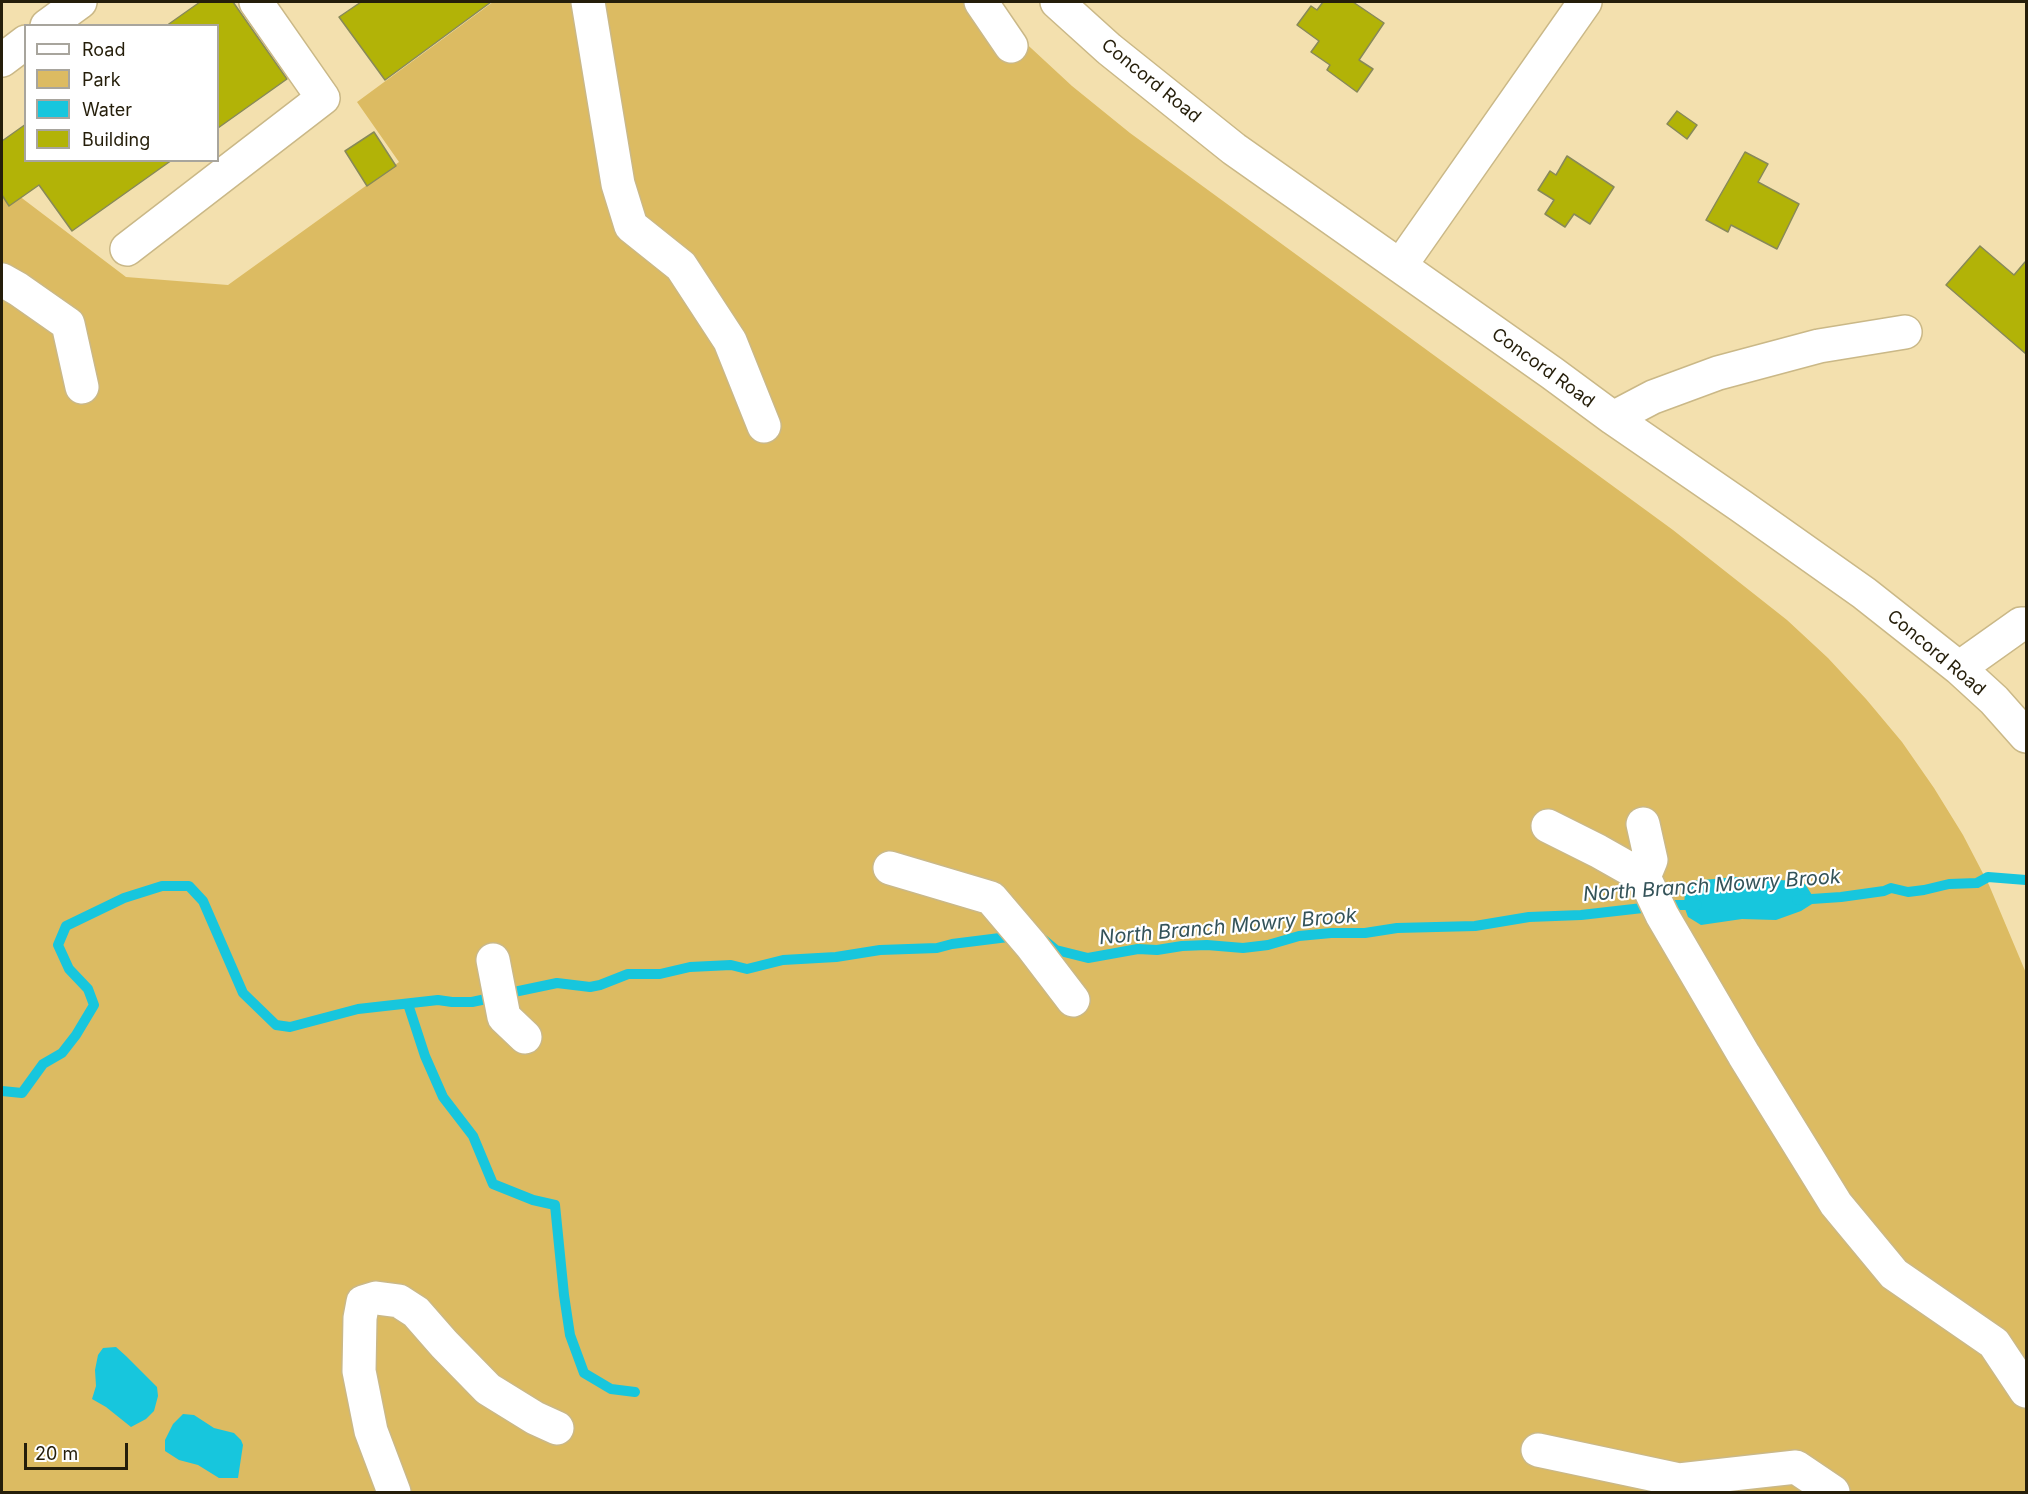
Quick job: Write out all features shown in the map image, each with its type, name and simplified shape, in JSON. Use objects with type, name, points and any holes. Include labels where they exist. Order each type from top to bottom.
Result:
[{"type":"street","points":[[50,24],[80,2]]},
{"type":"street","points":[[127,249],[323,98],[256,2]]},
{"type":"street","points":[[588,2],[618,184],[631,226],[681,266],[706,303],[730,341],[764,426]]},
{"type":"street","points":[[981,2],[1011,46]]},
{"type":"street","name":"Concord Road","points":[[1057,2],[1109,49],[1234,149],[1552,372],[1612,418],[1864,593],[1959,668],[1994,700],[2026,736]]},
{"type":"street","points":[[1400,267],[1585,2]]},
{"type":"street","points":[[2,60],[24,44]]},
{"type":"street","points":[[2,280],[68,324],[82,387]]},
{"type":"street","points":[[1612,418],[1653,397],[1718,373],[1819,346],[1905,332]]},
{"type":"street","points":[[1959,668],[2021,624],[2026,624]]},
{"type":"street","points":[[1643,824],[1651,860],[1646,881]]},
{"type":"street","points":[[1548,826],[1598,851],[1646,881],[1662,915],[1744,1055],[1836,1204],[1894,1274],[1994,1343],[2026,1391]]},
{"type":"street","points":[[890,868],[991,898],[1073,1000]]},
{"type":"street","points":[[493,960],[504,1017],[525,1037]]},
{"type":"street","points":[[394,1492],[371,1431],[359,1371],[360,1318],[363,1302],[376,1298],[399,1301],[416,1312],[488,1389],[535,1418],[557,1428]]},
{"type":"street","points":[[1538,1450],[1679,1480],[1796,1467],[1833,1492]]},
{"type":"green space","points":[[493,2],[984,2],[1072,86],[1130,133],[1673,530],[1787,620],[1828,658],[1902,742],[1934,788],[1963,835],[1989,885],[2026,973],[2026,1492],[2,1492],[2,183],[126,277],[228,285],[399,162],[357,102]]},
{"type":"water","points":[[1737,877],[1794,881],[1805,884],[1812,895],[1812,904],[1801,911],[1776,920],[1742,919],[1701,925],[1688,917],[1684,906],[1685,892],[1691,881]]},
{"type":"water","points":[[116,1347],[157,1387],[158,1396],[154,1411],[146,1419],[131,1427],[92,1399],[96,1386],[95,1370],[98,1355],[103,1348]]},
{"type":"water","points":[[183,1414],[194,1415],[214,1428],[234,1433],[241,1440],[243,1445],[238,1478],[219,1478],[198,1465],[179,1460],[165,1451],[165,1440],[173,1424]]},
{"type":"building","points":[[200,2],[233,2],[287,79],[219,127],[219,24],[169,24]]},
{"type":"building","points":[[361,2],[491,2],[385,80],[339,17]]},
{"type":"building","points":[[1323,2],[1353,2],[1384,23],[1359,60],[1373,69],[1357,92],[1327,70],[1330,65],[1311,52],[1319,41],[1297,25],[1311,6],[1317,10]]},
{"type":"building","points":[[1677,111],[1697,125],[1687,139],[1667,124]]},
{"type":"building","points":[[24,125],[24,162],[169,162],[72,231],[39,185],[9,206],[2,195],[2,141]]},
{"type":"building","points":[[374,132],[396,166],[367,186],[345,151]]},
{"type":"building","points":[[1745,152],[1768,164],[1758,182],[1799,204],[1777,249],[1731,225],[1728,232],[1706,220]]},
{"type":"building","points":[[1567,156],[1614,187],[1590,224],[1574,214],[1565,227],[1545,214],[1554,200],[1538,190],[1550,171],[1556,175]]},
{"type":"building","points":[[1980,246],[2014,275],[2026,263],[2026,354],[1946,285]]},
{"type":"waterway","name":"North Branch Mowry Brook","points":[[1797,900],[1841,897],[1891,888],[1908,892],[1949,884],[1977,883],[1988,877],[2026,880]]},
{"type":"waterway","name":"North Branch Mowry Brook","points":[[2,1091],[22,1093],[43,1064],[62,1053],[94,1005],[88,989],[69,969],[58,945],[66,926],[124,898],[162,886],[189,886],[203,901],[243,993],[276,1025],[290,1027],[358,1009],[438,1000],[472,1002],[486,999]]},
{"type":"waterway","name":"North Branch Mowry Brook","points":[[1044,940],[1056,950],[1088,958],[1138,949],[1157,950],[1207,945],[1243,948],[1268,945],[1299,936],[1365,933],[1397,928],[1475,926],[1529,917],[1581,915],[1669,905],[1697,905]]},
{"type":"waterway","name":"North Branch Mowry Brook","points":[[514,992],[557,983],[590,987],[628,974],[660,974],[690,967],[731,965],[747,969],[783,960],[836,957],[880,950],[937,948],[1016,936]]},
{"type":"waterway","points":[[408,1004],[425,1056],[443,1097],[473,1136],[493,1184],[533,1200],[555,1205],[570,1335],[584,1373],[611,1389],[635,1392]]}]
